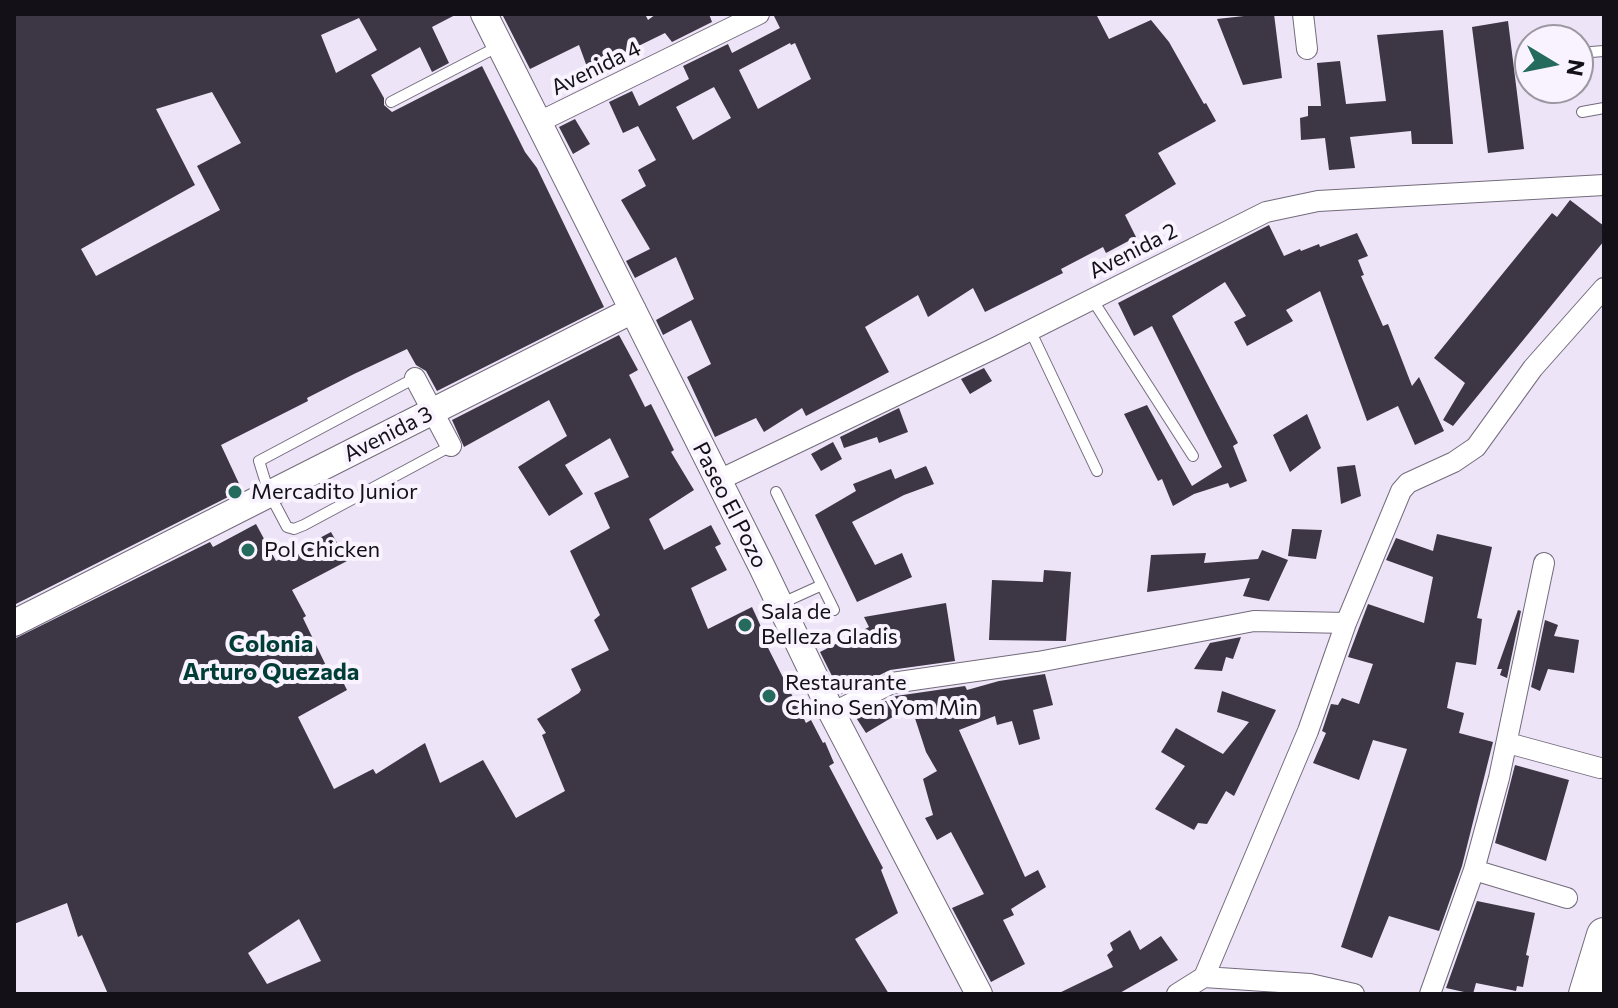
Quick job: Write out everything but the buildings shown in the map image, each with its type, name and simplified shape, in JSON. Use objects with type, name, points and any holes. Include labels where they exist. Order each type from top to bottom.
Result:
[{"type":"highway","points":[[1586,994],[1604,935]]},
{"type":"street","name":"Paseo El Pozo","points":[[484,14],[832,713],[979,994]]},
{"type":"street","name":"Avenida 4","points":[[539,122],[759,14]]},
{"type":"street","points":[[1303,14],[1307,49]]},
{"type":"street","name":"Avenida 2","points":[[717,481],[1266,212],[1318,201],[1604,185]]},
{"type":"street","points":[[1177,994],[1204,977],[1308,731],[1346,623],[1401,491],[1408,483],[1454,462],[1476,447],[1533,368],[1604,288]]},
{"type":"street","name":"Avenida 3","points":[[14,623],[633,310]]},
{"type":"street","points":[[415,378],[451,446]]},
{"type":"street","points":[[1430,994],[1474,870],[1508,743],[1544,563]]},
{"type":"street","points":[[832,713],[892,683],[1038,662],[1254,621],[1346,623]]},
{"type":"street","points":[[1508,743],[1600,768]]},
{"type":"street","points":[[1474,870],[1567,898]]},
{"type":"street","points":[[1204,977],[1354,994]]},
{"type":"lane","points":[[391,102],[499,45]]},
{"type":"lane","points":[[1582,112],[1604,108]]},
{"type":"lane","points":[[1092,299],[1193,456]]},
{"type":"lane","points":[[1030,330],[1097,471]]},
{"type":"lane","points":[[415,378],[263,457],[259,467],[269,493],[287,527],[294,529],[451,446]]},
{"type":"lane","points":[[776,492],[834,610]]},
{"type":"lane","points":[[780,604],[822,585]]},
{"type":"place","name":"Mercadito Junior","points":[[235,492]]},
{"type":"place","name":"Pol Chicken","points":[[248,550]]},
{"type":"place","name":"Sala de Belleza Gladis","points":[[745,625]]},
{"type":"place","name":"Restaurante Chino Sen Yom Min","points":[[769,696]]},
{"type":"district","name":"Colonia Arturo Quezada","points":[[271,658]]}]
